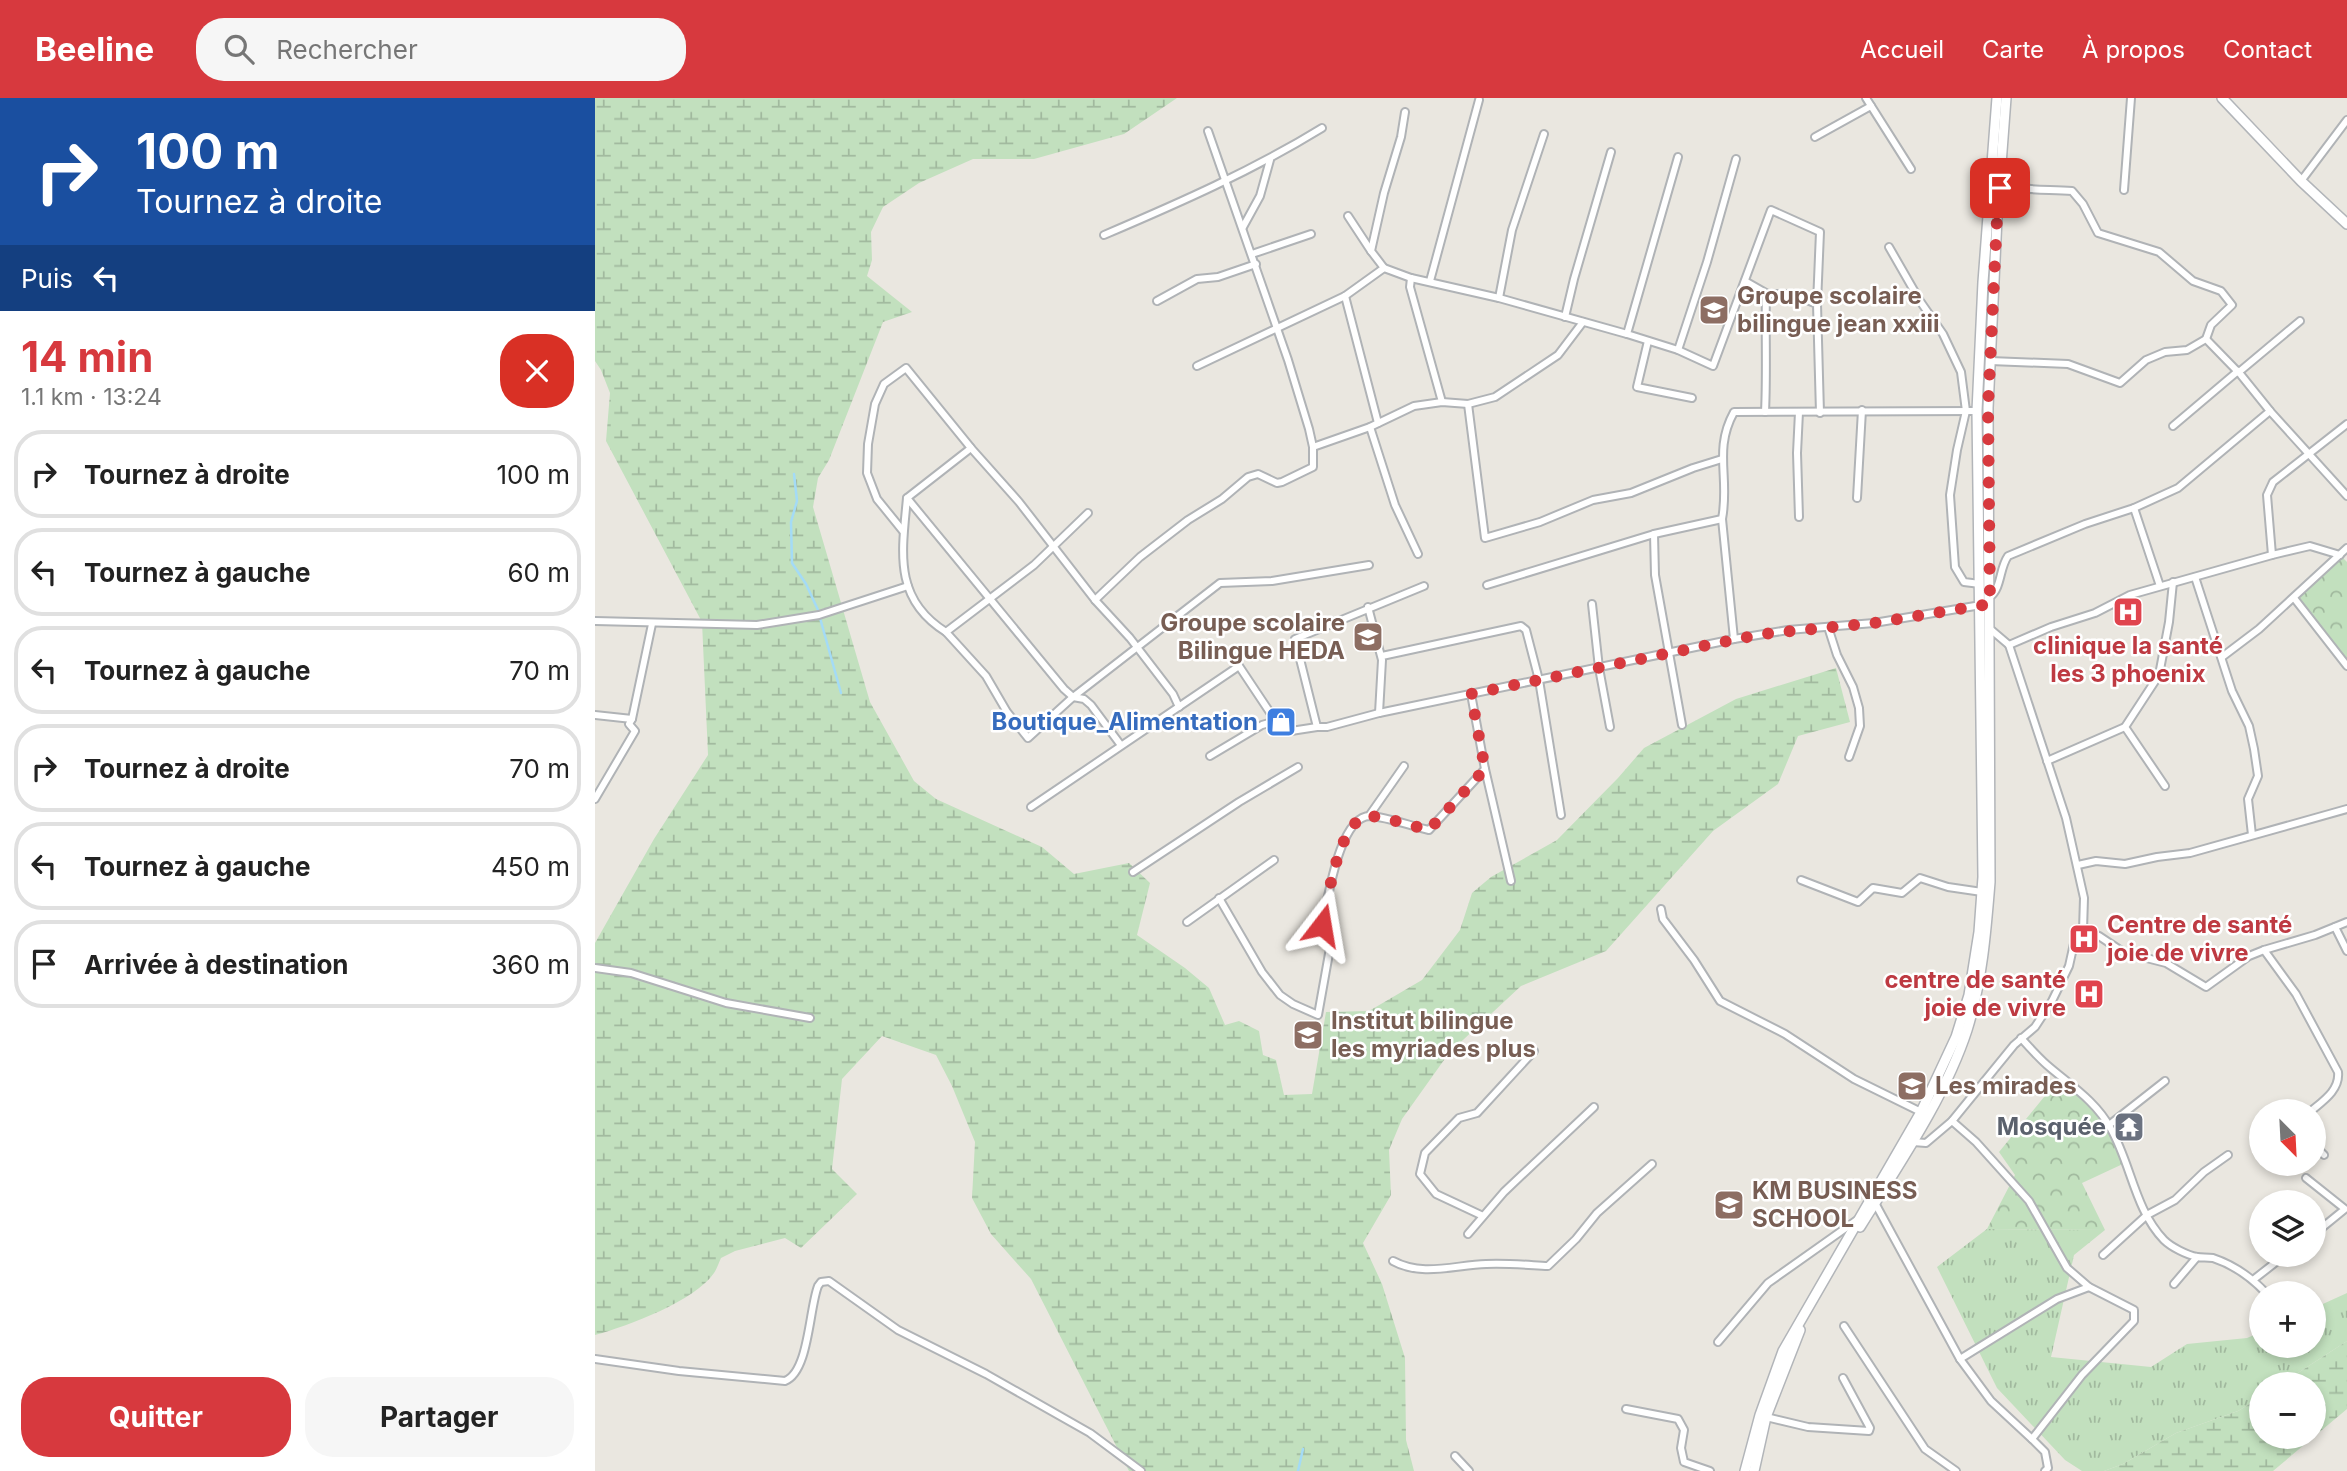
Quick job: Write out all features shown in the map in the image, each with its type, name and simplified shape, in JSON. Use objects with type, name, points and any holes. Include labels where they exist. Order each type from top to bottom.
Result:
[{"type":"main road","points":[[1745,1471],[1760,1415],[1783,1351],[1842,1252],[1913,1142],[1940,1091],[1966,1032],[1977,990],[1990,882],[1989,628],[1987,602],[1980,584],[1977,411],[1983,282],[1997,98]]},
{"type":"main road","points":[[1754,1471],[1766,1417],[1797,1337],[1858,1219],[1921,1112],[1956,1037],[1969,995],[1982,892],[1988,408],[2006,98]]},
{"type":"main road","points":[[2222,98],[2231,102],[2301,181],[2347,224]]},
{"type":"street","points":[[1866,98],[1910,169]]},
{"type":"street","points":[[2124,190],[2131,98]]},
{"type":"street","points":[[1430,281],[1479,100]]},
{"type":"street","points":[[1815,137],[1871,106]]},
{"type":"street","points":[[1371,251],[1405,112]]},
{"type":"street","points":[[2301,181],[2347,120]]},
{"type":"street","points":[[1104,236],[1270,160],[1322,128]]},
{"type":"street","points":[[1095,600],[1140,557],[1188,520],[1222,499],[1248,477],[1258,474],[1277,483],[1311,470],[1314,464],[1306,417],[1256,264],[1208,131]]},
{"type":"street","points":[[1499,298],[1513,230],[1543,134]]},
{"type":"street","points":[[1565,317],[1611,152]]},
{"type":"street","points":[[1627,334],[1678,157]]},
{"type":"street","points":[[1678,350],[1707,262],[1736,159]]},
{"type":"street","points":[[1243,227],[1260,196],[1270,160]]},
{"type":"street","points":[[1990,361],[2068,364],[2120,383],[2146,360],[2165,352],[2187,350],[2206,338],[2211,325],[2232,305],[2221,291],[2193,281],[2159,252],[2098,233],[2078,196],[2072,191],[2017,189],[2000,184]]},
{"type":"street","points":[[1348,216],[1384,268],[1411,278],[1499,298],[1627,334],[1678,350],[1713,366],[1771,210],[1820,232],[1817,304],[1820,412]]},
{"type":"street","points":[[1252,254],[1311,234]]},
{"type":"street","points":[[1889,247],[1920,301],[1943,334],[1961,372],[1966,411],[1950,495],[1955,567],[1964,582],[1980,584]]},
{"type":"street","points":[[1157,301],[1197,279],[1218,277],[1256,264]]},
{"type":"street","points":[[1197,366],[1345,296],[1384,268]]},
{"type":"street","points":[[1411,278],[1410,287],[1443,402]]},
{"type":"street","points":[[1745,281],[1766,293],[1792,294],[1817,304]]},
{"type":"street","points":[[1765,412],[1766,293]]},
{"type":"street","points":[[1345,296],[1378,424]]},
{"type":"street","points":[[2173,426],[2300,321]]},
{"type":"street","points":[[1313,447],[1378,424],[1414,406],[1443,402],[1468,404],[1495,397],[1558,355],[1583,322]]},
{"type":"street","points":[[2206,338],[2347,496]]},
{"type":"street","points":[[1649,341],[1637,387],[1692,398]]},
{"type":"street","points":[[904,531],[877,499],[867,473],[868,444],[875,404],[884,384],[906,368],[1136,647],[1173,694],[1179,707]]},
{"type":"street","points":[[1468,404],[1485,538],[1540,522],[1593,500],[1631,494],[1722,459]]},
{"type":"street","points":[[1857,498],[1862,410]]},
{"type":"street","points":[[1734,639],[1722,519],[1726,493],[1722,459],[1724,433],[1734,412],[1977,411]]},
{"type":"street","points":[[1210,756],[1269,723],[1291,731],[1327,727],[1379,713],[1734,639],[1788,630],[1922,617],[1987,602],[1997,591],[2008,556],[2085,524],[2134,508],[2178,488],[2270,411]]},
{"type":"street","points":[[1799,412],[1799,517]]},
{"type":"street","points":[[2272,555],[2267,491],[2273,482],[2347,424]]},
{"type":"street","points":[[1370,427],[1395,505],[1418,554]]},
{"type":"street","points":[[971,448],[907,498],[901,553],[910,596],[986,676],[1007,712],[1028,738],[1073,697],[1220,583],[1272,581],[1369,565]]},
{"type":"street","points":[[907,498],[1028,648],[1073,697],[1079,697],[1091,705],[1121,744]]},
{"type":"street","points":[[2134,508],[2160,586]]},
{"type":"street","points":[[946,632],[990,600],[1089,513]]},
{"type":"street","points":[[1487,585],[1654,534],[1722,519]]},
{"type":"street","points":[[1654,534],[1654,570],[1682,725]]},
{"type":"street","points":[[2009,645],[2051,627],[2095,613],[2130,595],[2272,555],[2310,546],[2340,555]]},
{"type":"street","points":[[2222,657],[2259,629],[2347,548]]},
{"type":"street","points":[[2195,576],[2232,691],[2249,726],[2258,772],[2248,799],[2252,835]]},
{"type":"street","points":[[2047,761],[2125,727],[2159,675],[2173,582]]},
{"type":"street","points":[[595,621],[757,625],[819,615],[908,586]]},
{"type":"street","points":[[1317,727],[1295,639],[1424,586]]},
{"type":"street","points":[[2294,598],[2347,666]]},
{"type":"street","points":[[1592,604],[1609,727]]},
{"type":"street","points":[[1369,607],[1382,656],[1379,713]]},
{"type":"street","points":[[595,799],[635,731],[629,724],[652,624]]},
{"type":"street","points":[[1382,656],[1521,626],[1526,630],[1539,680],[1561,815]]},
{"type":"street","points":[[1828,627],[1860,708],[1860,726],[1849,757]]},
{"type":"street","points":[[1913,1142],[1926,1143],[1952,1121],[2021,1038],[2035,1027],[2052,1001],[2069,966],[2075,939],[2083,930],[2084,898],[2066,818],[2009,645],[1989,628]]},
{"type":"street","points":[[1031,807],[1239,666],[1279,726]]},
{"type":"street","points":[[1471,694],[1511,881]]},
{"type":"street","points":[[595,715],[632,719]]},
{"type":"street","points":[[2125,727],[2165,786]]},
{"type":"street","points":[[1369,816],[1404,766]]},
{"type":"street","points":[[1133,872],[1239,802],[1299,767]]},
{"type":"street","points":[[1322,925],[1343,838],[1357,820],[1369,816],[1429,830],[1485,769]]},
{"type":"street","points":[[2078,865],[2096,861],[2125,864],[2190,853],[2347,809]]},
{"type":"street","points":[[1187,922],[1274,860]]},
{"type":"street","points":[[1801,880],[1858,901],[1873,888],[1902,893],[1920,878],[1948,887],[1982,892]]},
{"type":"street","points":[[1219,898],[1262,972],[1280,995],[1318,1015],[1329,948]]},
{"type":"street","points":[[1661,909],[1663,919],[1720,1001],[1786,1034],[1854,1079],[1921,1112]]},
{"type":"street","points":[[2083,930],[2099,936],[2123,951],[2166,963],[2206,986],[2249,956],[2347,922]]},
{"type":"street","points":[[2335,927],[2347,951]]},
{"type":"street","points":[[2264,950],[2296,994],[2338,1072],[2339,1079]]},
{"type":"street","points":[[595,968],[631,973],[726,1003],[810,1018]]},
{"type":"street","points":[[2021,1038],[2048,1066],[2094,1105],[2109,1125],[2147,1216],[2169,1245],[2197,1257],[2210,1257],[2232,1266],[2253,1280],[2270,1267]]},
{"type":"street","points":[[1483,1216],[1436,1194],[1420,1174],[1425,1153],[1459,1118],[1477,1113],[1534,1051]]},
{"type":"street","points":[[2326,1100],[2339,1079],[2347,1075]]},
{"type":"street","points":[[2109,1125],[2165,1081]]},
{"type":"street","points":[[1468,1234],[1504,1192],[1594,1107]]},
{"type":"street","points":[[1952,1121],[1976,1142],[2029,1200],[2067,1268],[2088,1287],[2133,1310],[2134,1321],[2082,1375],[2032,1439]]},
{"type":"street","points":[[2103,1255],[2147,1216],[2175,1200],[2204,1172],[2228,1155]]},
{"type":"street","points":[[1393,1261],[1422,1270],[1487,1264],[1548,1266],[1576,1239],[1597,1213],[1652,1164]]},
{"type":"street","points":[[2306,1178],[2321,1190]]},
{"type":"street","points":[[2326,1194],[2345,1209],[2326,1224]]},
{"type":"street","points":[[1875,1203],[1960,1359],[1991,1401],[2045,1452],[2048,1468],[2045,1471]]},
{"type":"street","points":[[1719,1342],[1768,1283],[1858,1219]]},
{"type":"street","points":[[2174,1284],[2197,1257]]},
{"type":"street","points":[[595,1359],[679,1371],[789,1380],[794,1376],[805,1346],[818,1286],[821,1282],[829,1281],[898,1329],[986,1374],[1090,1433],[1141,1471]]},
{"type":"street","points":[[1960,1359],[2057,1299],[2088,1287]]},
{"type":"street","points":[[1844,1326],[1925,1449],[1950,1470]]},
{"type":"street","points":[[1766,1417],[1808,1427],[1869,1431],[1870,1428],[1843,1378]]},
{"type":"street","points":[[1626,1409],[1678,1419],[1684,1430],[1681,1448],[1684,1462],[1710,1471]]},
{"type":"street","points":[[1455,1456],[1469,1471]]},
{"type":"green space","points":[[595,98],[1177,98],[1124,134],[1034,159],[973,159],[919,183],[883,207],[871,232],[872,260],[867,276],[912,312],[883,322],[829,460],[818,478],[813,507],[870,702],[914,781],[936,799],[1042,847],[1074,874],[1129,863],[1150,883],[1137,935],[1209,988],[1225,1025],[1239,1021],[1259,1031],[1263,1055],[1276,1060],[1284,1095],[1312,1094],[1326,1012],[1369,1011],[1422,980],[1460,930],[1472,893],[1491,877],[1557,840],[1644,748],[1736,699],[1836,668],[1850,722],[1798,736],[1778,784],[1713,831],[1606,951],[1521,986],[1449,1053],[1402,1119],[1389,1150],[1391,1195],[1363,1243],[1382,1284],[1405,1358],[1406,1440],[1414,1471],[1129,1471],[1031,1279],[991,1234],[972,1198],[975,1142],[936,1055],[882,1036],[842,1079],[832,1169],[857,1194],[801,1248],[785,1238],[735,1251],[721,1258],[705,1283],[677,1303],[642,1319],[595,1335],[595,943],[654,839],[708,755],[702,622],[606,441],[610,393],[595,361]]},
{"type":"green space","points":[[2340,555],[2347,562],[2347,666],[2294,598]]},
{"type":"green space","points":[[2062,1075],[2107,1123],[2125,1163],[2082,1183],[2105,1230],[1987,1229],[2015,1175],[1999,1152]]},
{"type":"green space","points":[[1987,1229],[2105,1230],[2074,1255],[2051,1357],[2151,1367],[2187,1344],[2249,1337],[2249,1358],[2321,1358],[2299,1372],[2249,1372],[2249,1404],[2238,1411],[2176,1433],[2123,1464],[2104,1471],[2082,1471],[2065,1460],[1997,1388],[1937,1267]]},
{"type":"green space","points":[[2347,1293],[2347,1341],[2326,1355],[2326,1303]]},
{"type":"green space","points":[[2347,1341],[2347,1409],[2326,1427],[2326,1372],[2299,1372],[2321,1358],[2326,1358],[2326,1355]]},
{"type":"green space","points":[[2249,1404],[2249,1449],[2299,1449],[2273,1471],[2104,1471],[2123,1464],[2176,1433],[2238,1411]]},
{"type":"waterway","points":[[794,474],[797,501],[791,522],[792,563],[818,610]]},
{"type":"waterway","points":[[820,618],[841,693]]},
{"type":"waterway","points":[[1298,1471],[1303,1449]]},
{"type":"place","name":"Groupe scolaire bilingue jean xxiii","points":[[1714,310]]},
{"type":"place","name":"clinique la santé les 3 phoenix","points":[[2128,612]]},
{"type":"place","name":"Groupe scolaire Bilingue HEDA","points":[[1368,637]]},
{"type":"place","name":"Boutique_Alimentation","points":[[1281,722]]},
{"type":"place","name":"Centre de santé joie de vivre","points":[[2084,939]]},
{"type":"place","name":"centre de santé joie de vivre","points":[[2089,994]]},
{"type":"place","name":"Institut bilingue les myriades plus","points":[[1308,1035]]},
{"type":"place","name":"Les mirades","points":[[1912,1086]]},
{"type":"place","name":"Mosquée","points":[[2129,1127]]},
{"type":"place","name":"KM BUSINESS SCHOOL","points":[[1729,1205]]},
{"type":"route","points":[[1322,925],[1343,838],[1357,820],[1369,816],[1429,830],[1485,769],[1471,694],[1762,634],[1922,617],[1990,604],[1988,408],[2000,188]]}]
